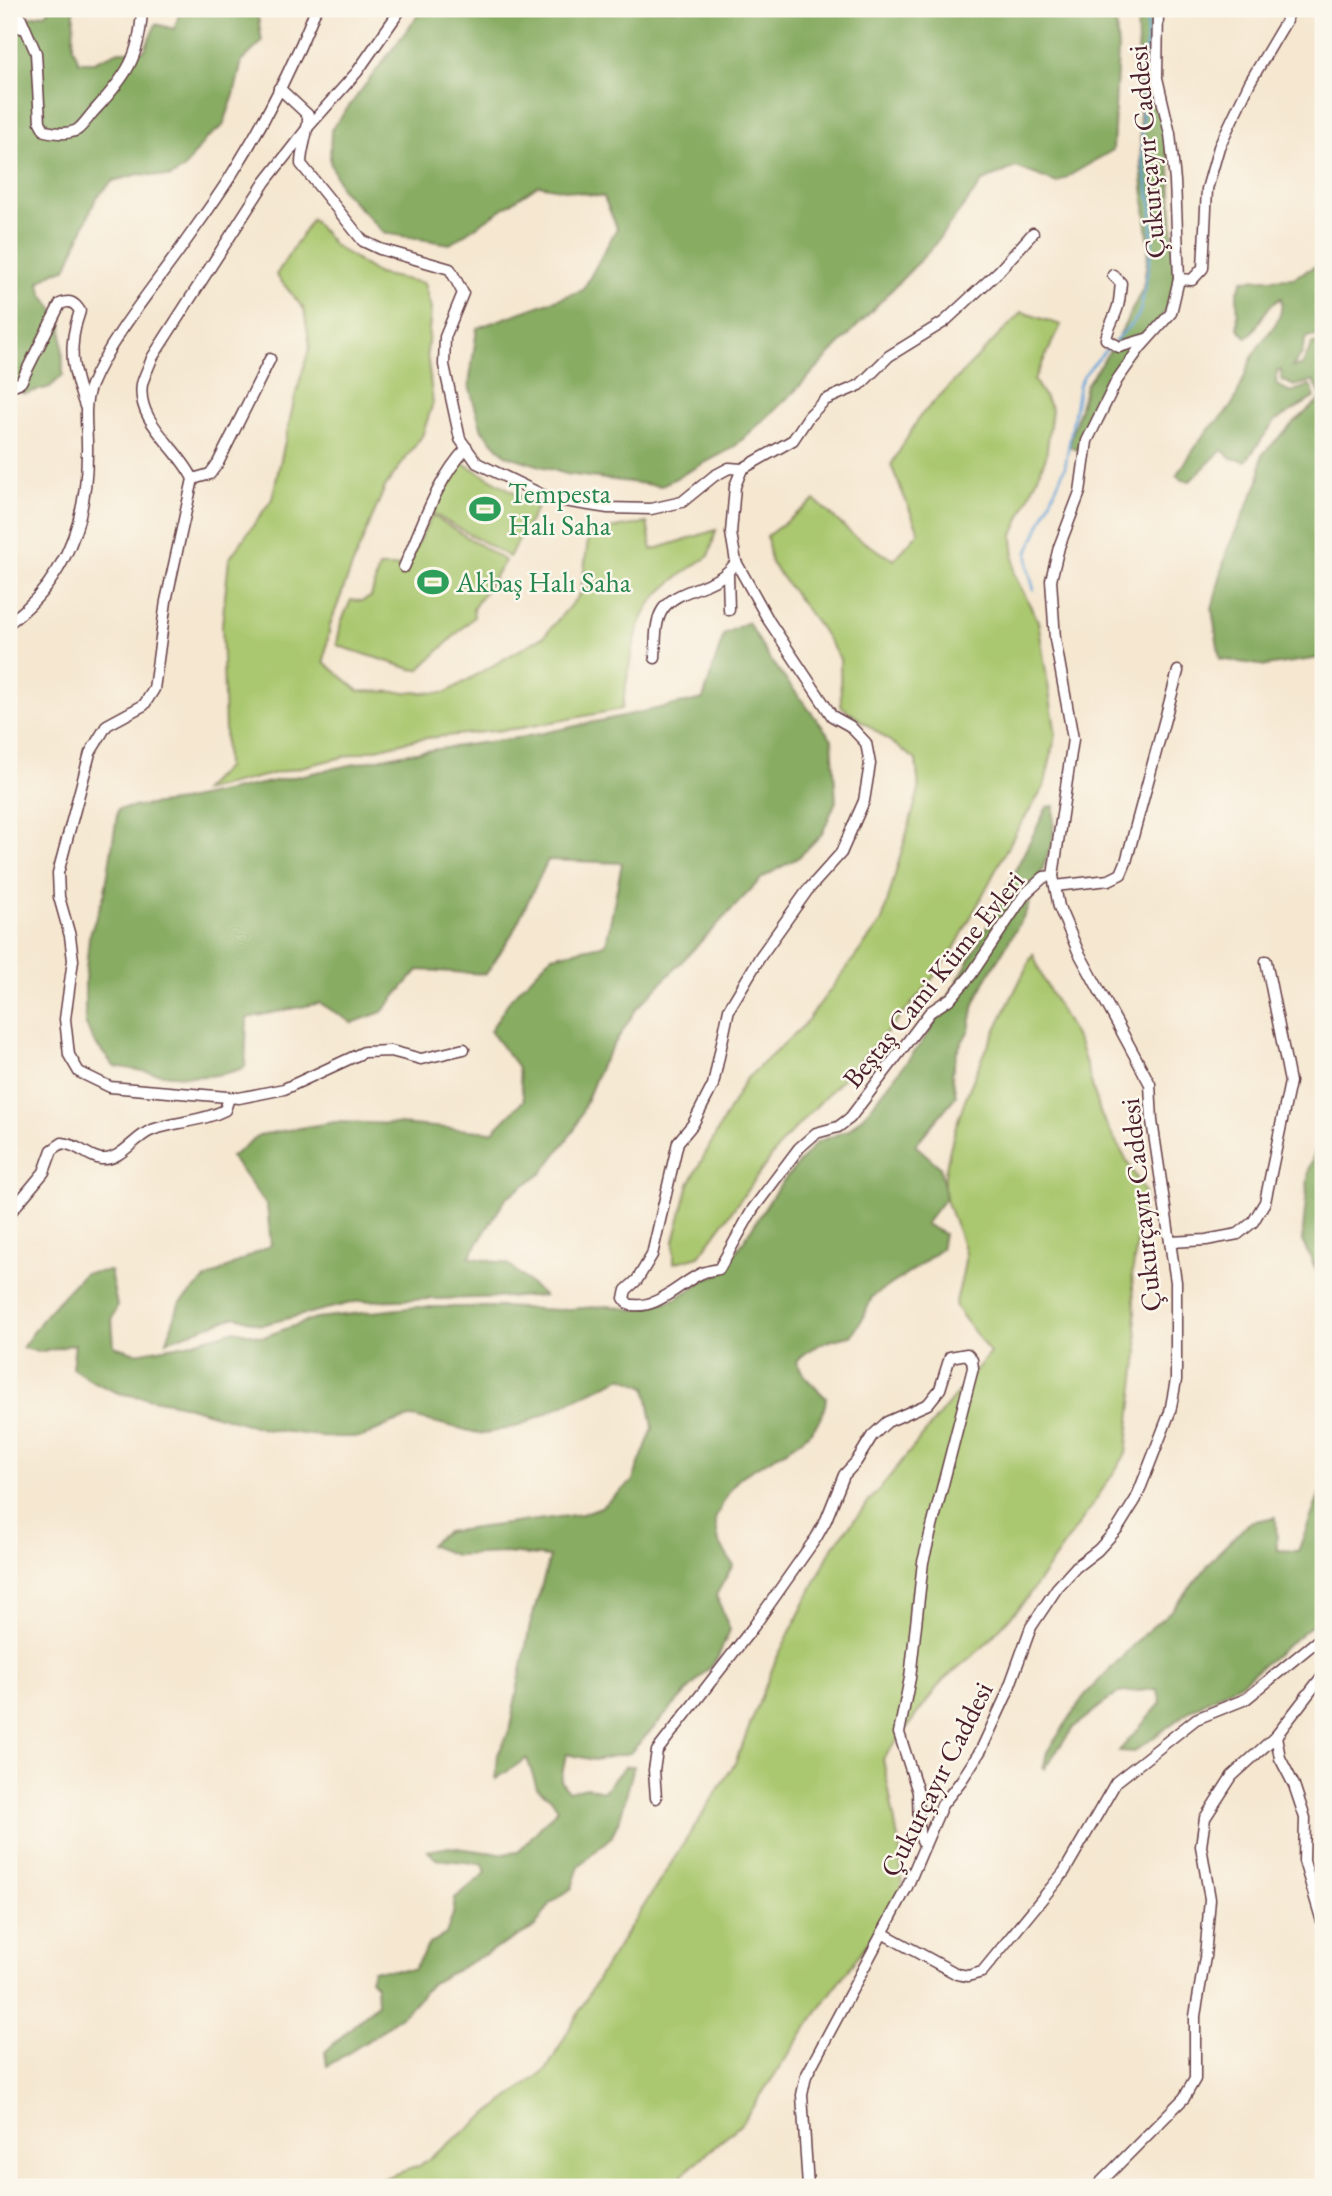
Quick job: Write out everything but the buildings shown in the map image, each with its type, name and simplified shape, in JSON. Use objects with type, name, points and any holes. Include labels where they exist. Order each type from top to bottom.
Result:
[{"type":"street","points":[[17,9],[36,53],[40,122],[44,131],[61,134],[77,130],[122,81],[136,52],[142,9]]},
{"type":"street","points":[[9,623],[25,611],[60,568],[81,519],[87,475],[86,408],[90,386],[115,343],[235,170],[301,47],[316,9]]},
{"type":"street","points":[[401,9],[357,72],[309,126],[265,182],[152,358],[142,383],[142,404],[149,419],[186,464],[193,479],[166,601],[154,690],[144,705],[107,725],[90,753],[58,873],[59,897],[70,936],[73,960],[65,1019],[69,1055],[79,1072],[110,1087],[229,1098],[284,1089],[365,1052],[391,1051],[421,1059],[464,1049]]},
{"type":"street","name":"Çukurçayır Caddesi","points":[[808,2187],[802,2095],[806,2076],[906,1887],[942,1805],[981,1750],[1006,1696],[1031,1627],[1057,1588],[1118,1528],[1136,1499],[1170,1412],[1176,1380],[1176,1282],[1152,1121],[1150,1084],[1077,951],[1059,907],[1054,881],[1073,739],[1055,639],[1051,580],[1059,547],[1080,492],[1087,441],[1117,380],[1171,313],[1179,279],[1172,146],[1157,78],[1158,9]]},
{"type":"street","points":[[1179,279],[1192,281],[1203,268],[1207,189],[1219,147],[1250,82],[1286,21],[1287,9]]},
{"type":"street","points":[[9,13],[30,39]]},
{"type":"street","points":[[279,88],[308,115],[309,126],[301,151],[301,164],[363,241],[380,249],[450,269],[459,283],[463,293],[445,337],[444,365],[460,439],[477,463],[551,499],[608,508],[651,509],[682,502],[714,476],[729,468],[742,469],[793,440],[809,416],[825,400],[860,385],[889,356],[944,322],[999,271],[1033,233]]},
{"type":"street","points":[[1113,275],[1121,282],[1120,297],[1115,317],[1108,326],[1106,339],[1119,347],[1149,338]]},
{"type":"street","points":[[9,387],[21,382],[60,304],[68,301],[74,303],[80,311],[72,335],[72,360],[74,375],[86,408]]},
{"type":"street","points":[[193,479],[210,474],[218,463],[270,359]]},
{"type":"street","points":[[404,567],[442,479],[467,448]]},
{"type":"street","name":"Beştaş Cami Küme Evleri","points":[[742,469],[735,486],[731,533],[736,562],[769,621],[832,716],[850,726],[866,743],[870,764],[864,801],[841,853],[807,891],[760,957],[729,1009],[713,1085],[692,1124],[678,1142],[652,1255],[637,1280],[626,1290],[624,1298],[628,1304],[664,1298],[702,1273],[719,1269],[753,1209],[799,1148],[816,1133],[838,1127],[850,1118],[930,1012],[951,998],[971,975],[1026,894],[1044,877],[1054,881]]},
{"type":"street","points":[[729,610],[728,575],[736,562]]},
{"type":"street","points":[[655,658],[658,624],[663,610],[675,598],[728,575]]},
{"type":"street","points":[[1054,881],[1109,880],[1121,874],[1178,671]]},
{"type":"street","points":[[1171,1242],[1206,1240],[1238,1234],[1253,1222],[1265,1202],[1290,1082],[1266,961]]},
{"type":"street","points":[[9,1214],[44,1172],[52,1150],[62,1143],[76,1145],[88,1154],[103,1159],[117,1156],[151,1130],[211,1117],[225,1110],[229,1098]]},
{"type":"street","points":[[656,1798],[654,1770],[657,1751],[754,1626],[817,1538],[844,1475],[856,1462],[872,1436],[887,1422],[928,1404],[940,1389],[950,1357],[967,1354],[972,1360],[973,1368],[923,1562],[910,1678],[899,1733],[918,1792],[919,1833],[923,1844]]},
{"type":"street","points":[[882,1933],[957,1975],[968,1976],[982,1972],[1064,1872],[1116,1782],[1196,1719],[1246,1699],[1323,1636]]},
{"type":"street","points":[[1096,2187],[1185,2098],[1195,2079],[1195,2016],[1205,1957],[1209,1899],[1206,1863],[1201,1846],[1205,1818],[1232,1776],[1276,1736],[1323,1675]]},
{"type":"street","points":[[1276,1736],[1280,1758],[1294,1785],[1305,1818],[1304,1861],[1323,1925]]},
{"type":"green space","points":[[49,9],[74,9],[73,47],[79,62],[94,62],[119,51],[144,51],[156,24],[174,29],[181,9],[252,9],[258,17],[262,42],[242,61],[223,126],[206,139],[183,170],[170,177],[139,174],[113,181],[96,198],[66,269],[54,272],[39,282],[43,295],[62,321],[63,375],[50,387],[24,394],[9,383],[9,22],[47,13]]},
{"type":"green space","points":[[423,9],[1115,9],[1118,49],[1113,150],[1057,183],[1016,167],[983,181],[931,249],[792,394],[733,448],[661,486],[566,474],[505,455],[482,430],[469,386],[477,328],[583,290],[617,228],[604,197],[538,185],[450,244],[384,233],[341,189],[330,162],[331,130]]},
{"type":"green space","points":[[1137,9],[1154,9],[1152,72],[1170,168],[1175,282],[1170,302],[1162,317],[1127,358],[1105,392],[1078,450],[1069,447],[1086,385],[1116,342],[1143,288],[1149,248],[1141,165]]},
{"type":"green space","points":[[312,219],[334,245],[378,274],[424,283],[431,309],[427,353],[433,403],[422,436],[385,487],[330,625],[324,662],[359,691],[445,693],[544,636],[581,593],[589,532],[647,523],[652,550],[716,530],[709,556],[666,587],[647,609],[634,645],[622,709],[521,728],[418,739],[202,791],[226,767],[222,625],[229,559],[272,499],[295,397],[310,346],[304,309],[276,275]]},
{"type":"green space","points":[[1323,251],[1323,336],[1306,337],[1301,356],[1292,367],[1302,366],[1312,344],[1323,343],[1323,649],[1319,658],[1266,666],[1220,659],[1212,609],[1227,550],[1259,481],[1262,455],[1322,398],[1314,381],[1294,386],[1282,380],[1281,370],[1277,371],[1276,385],[1291,392],[1310,385],[1315,397],[1275,421],[1246,461],[1231,458],[1222,450],[1190,481],[1182,480],[1177,475],[1204,435],[1230,408],[1253,355],[1278,319],[1282,306],[1281,298],[1270,306],[1247,338],[1238,328],[1237,293],[1243,280],[1293,278],[1316,266]]},
{"type":"green space","points":[[1022,312],[1061,325],[1034,380],[1052,409],[1046,457],[1013,535],[1014,574],[1038,621],[1056,735],[1044,787],[1016,832],[954,949],[927,986],[890,1029],[783,1141],[699,1256],[674,1263],[674,1241],[689,1184],[745,1080],[803,1026],[882,921],[919,790],[916,760],[841,706],[840,659],[822,630],[771,563],[767,536],[815,500],[854,536],[894,560],[919,532],[891,465],[920,416]]},
{"type":"green space","name":"Tempesta Halı Saha","points":[[461,462],[538,506],[509,557],[432,513]]},
{"type":"green space","name":"Akbaş Halı Saha","points":[[432,515],[505,561],[473,609],[474,617],[419,670],[339,646],[337,644],[341,622],[351,600],[362,601],[371,597],[379,567],[407,564]]},
{"type":"green space","points":[[748,622],[769,658],[832,739],[836,801],[822,834],[799,857],[762,878],[637,1008],[601,1065],[575,1129],[542,1173],[507,1197],[469,1257],[508,1264],[544,1296],[359,1301],[261,1325],[236,1316],[167,1341],[179,1304],[204,1280],[271,1245],[267,1206],[231,1157],[259,1135],[335,1122],[492,1132],[524,1100],[517,1066],[490,1031],[511,998],[552,956],[606,944],[622,863],[548,860],[512,934],[486,974],[418,970],[382,1012],[352,1023],[320,1003],[247,1018],[245,1067],[213,1075],[180,1076],[114,1066],[94,1042],[85,1023],[89,937],[105,892],[118,809],[181,801],[402,754],[524,737],[703,699],[724,634]]},
{"type":"green space","points":[[1054,806],[1053,841],[1025,914],[984,983],[974,1004],[969,1030],[957,1051],[952,1073],[956,1096],[915,1145],[940,1167],[946,1197],[925,1224],[944,1234],[941,1249],[872,1297],[851,1336],[821,1344],[796,1362],[807,1379],[826,1398],[823,1413],[806,1436],[741,1477],[726,1496],[715,1519],[719,1542],[733,1565],[716,1595],[730,1630],[717,1659],[630,1753],[594,1760],[566,1754],[561,1781],[568,1791],[587,1787],[604,1791],[624,1767],[634,1766],[621,1815],[612,1836],[579,1866],[572,1888],[551,1903],[535,1927],[432,1983],[408,2010],[374,2037],[327,2066],[325,2052],[377,2004],[376,1985],[370,1979],[373,1970],[413,1970],[429,1944],[446,1934],[455,1898],[486,1873],[483,1864],[436,1859],[428,1851],[449,1847],[502,1854],[518,1852],[558,1808],[537,1788],[527,1758],[496,1779],[498,1754],[509,1732],[530,1625],[550,1557],[505,1553],[455,1555],[429,1545],[446,1532],[582,1514],[601,1507],[632,1482],[653,1428],[646,1387],[622,1377],[519,1426],[482,1434],[413,1417],[362,1437],[328,1437],[264,1429],[179,1404],[118,1393],[72,1368],[75,1344],[43,1352],[22,1348],[47,1313],[84,1273],[110,1271],[117,1306],[112,1318],[114,1346],[136,1353],[187,1344],[235,1330],[263,1337],[316,1318],[418,1307],[558,1310],[608,1306],[637,1310],[675,1299],[708,1278],[723,1273],[779,1186],[817,1142],[849,1130],[868,1111],[929,1033],[984,933],[1047,807]]},
{"type":"green space","points":[[1033,954],[1043,979],[1080,1045],[1101,1115],[1145,1193],[1132,1275],[1138,1353],[1126,1454],[1023,1603],[984,1646],[943,1680],[883,1759],[900,1849],[902,1896],[828,1997],[741,2124],[683,2174],[672,2187],[358,2187],[419,2166],[547,2069],[598,1978],[735,1763],[775,1662],[833,1546],[990,1353],[955,1306],[965,1254],[946,1198],[944,1182],[949,1153],[967,1094]]},
{"type":"green space","points":[[1323,1131],[1323,1283],[1302,1241],[1309,1168]]},
{"type":"green space","points":[[1323,1486],[1323,1616],[1241,1683],[1192,1709],[1134,1752],[1119,1751],[1161,1703],[1157,1689],[1117,1693],[1074,1727],[1043,1770],[1047,1752],[1085,1695],[1144,1634],[1173,1609],[1218,1553],[1250,1522],[1276,1517],[1277,1550],[1298,1551]]},
{"type":"waterway","points":[[1115,341],[1137,318],[1141,308],[1152,246],[1152,209],[1142,158],[1143,65],[1147,40],[1147,9]]},
{"type":"waterway","points":[[1034,590],[1028,568],[1028,552],[1065,467],[1079,386],[1084,375],[1110,345]]},
{"type":"place","name":"Tempesta Halı Saha","points":[[485,509]]},
{"type":"place","name":"Akbaş Halı Saha","points":[[433,582]]}]
